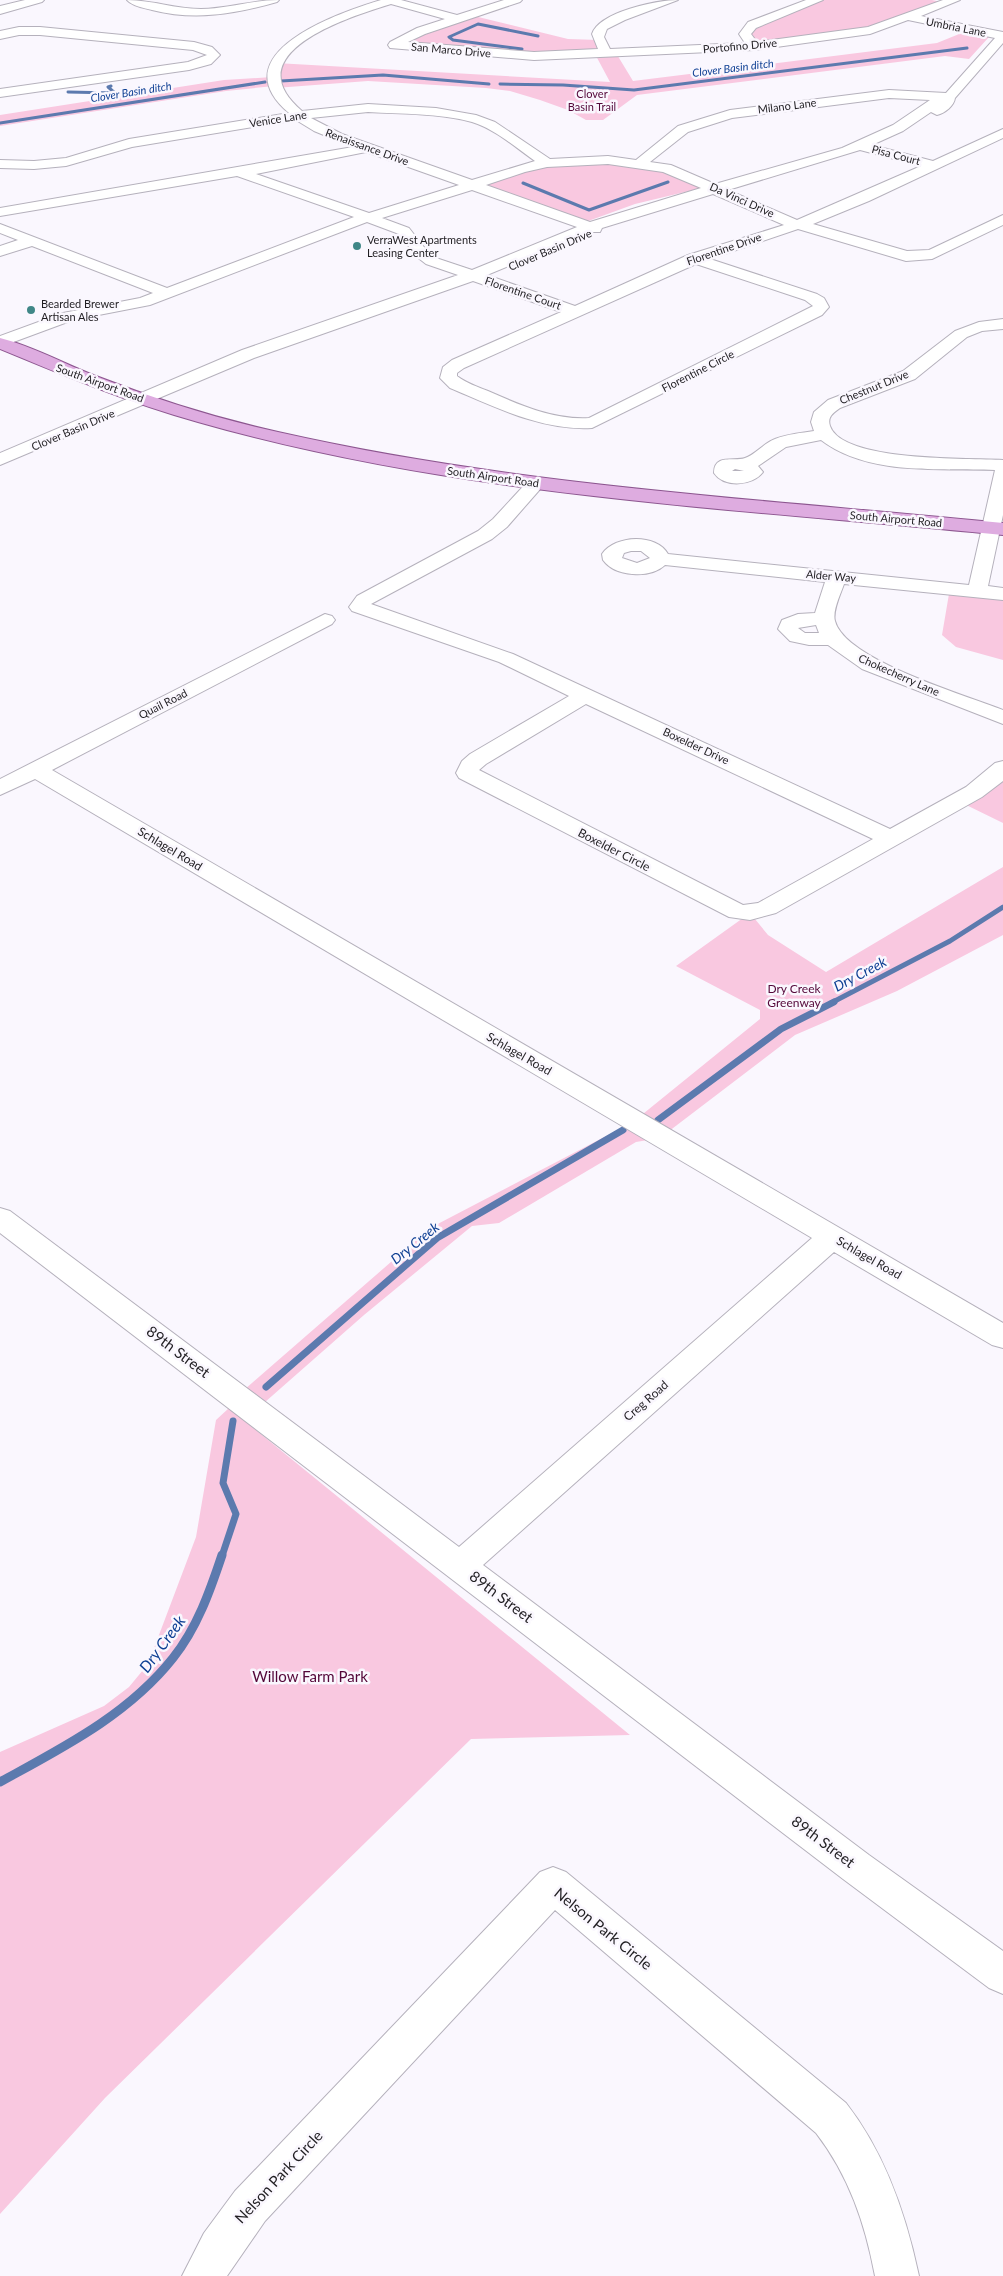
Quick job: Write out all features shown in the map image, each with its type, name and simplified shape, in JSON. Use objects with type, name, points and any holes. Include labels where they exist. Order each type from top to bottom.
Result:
[{"type":"main road","name":"South Airport Road","points":[[0,342],[84,378],[232,426],[299,442],[444,470],[536,483],[740,505],[998,528]]},
{"type":"street","points":[[0,10],[38,0]]},
{"type":"street","points":[[135,0],[165,11],[196,13],[240,9],[273,0]]},
{"type":"street","points":[[390,0],[458,19]]},
{"type":"street","name":"Renaissance Drive","points":[[390,0],[316,28],[298,39],[281,56],[273,71],[275,88],[284,104],[321,131],[592,228]]},
{"type":"street","name":"San Marco Drive","points":[[516,0],[417,33],[388,50],[399,54],[414,54],[426,48],[519,56]]},
{"type":"street","points":[[607,53],[599,38],[600,30],[604,26],[672,0]]},
{"type":"street","points":[[754,46],[745,34],[752,25],[817,0]]},
{"type":"street","points":[[932,0],[950,2]]},
{"type":"street","name":"Portofino Drive","points":[[519,56],[754,46],[853,33],[883,27],[950,2]]},
{"type":"street","name":"Umbria Lane","points":[[909,17],[1003,36]]},
{"type":"street","points":[[0,35],[19,31],[40,31],[194,46],[204,48],[214,54],[207,61],[189,66],[0,93]]},
{"type":"street","name":"Clover Basin Drive","points":[[0,460],[145,399],[181,381],[248,354],[476,277],[592,228],[720,190],[835,162],[898,128],[939,100],[949,97],[1003,36]]},
{"type":"street","name":"Milano Lane","points":[[640,163],[679,131],[730,114],[892,93],[949,97]]},
{"type":"street","name":"Venice Lane","points":[[0,164],[34,165],[66,162],[90,157],[124,144],[298,116],[368,108],[460,115],[490,125],[546,163]]},
{"type":"street","name":"Florentine Drive","points":[[448,373],[462,362],[693,258],[797,225],[1003,132]]},
{"type":"street","name":"Pisa Court","points":[[865,147],[932,165]]},
{"type":"street","points":[[0,212],[343,154],[365,148]]},
{"type":"street","name":"Da Vinci Drive","points":[[0,342],[69,316],[135,304],[368,218],[473,186],[517,170],[546,163],[593,159],[640,163],[674,170],[797,225],[893,254],[917,256],[932,254],[1003,218]]},
{"type":"street","name":"Florentine Court","points":[[238,172],[404,231],[430,261],[575,311]]},
{"type":"street","points":[[0,228],[166,293]]},
{"type":"street","points":[[0,251],[32,241]]},
{"type":"street","name":"Florentine Circle","points":[[448,373],[448,378],[456,384],[550,421],[568,425],[587,424],[601,420],[816,312],[821,307],[818,301],[811,297],[693,258]]},
{"type":"street","name":"Chestnut Drive","points":[[824,434],[820,417],[825,410],[834,404],[909,374],[965,332],[1003,324]]},
{"type":"street","points":[[747,465],[780,443],[824,434],[841,446],[877,458],[896,461],[1003,465]]},
{"type":"street","points":[[977,591],[998,528],[1003,472]]},
{"type":"street","name":"Boxelder Drive","points":[[536,483],[500,523],[485,534],[359,604],[360,608],[495,654],[585,694],[890,838]]},
{"type":"street","name":"Alder Way","points":[[660,559],[1003,594]]},
{"type":"street","points":[[833,638],[801,638],[792,635],[788,630],[788,625],[796,620],[824,619],[836,576]]},
{"type":"street","name":"Chokecherry Lane","points":[[824,619],[833,638],[849,653],[869,664],[1003,718]]},
{"type":"street","name":"Quail Road","points":[[0,788],[325,620]]},
{"type":"street","name":"Boxelder Circle","points":[[585,694],[478,759],[470,766],[467,773],[738,912],[764,910],[890,838]]},
{"type":"street","points":[[890,838],[974,792],[990,781],[1003,768]]},
{"type":"street","name":"Schlagel Road","points":[[36,770],[1003,1337]]},
{"type":"street","name":"89th Street","points":[[0,1218],[856,1867],[939,1926],[1003,1975]]},
{"type":"street","name":"Creg Road","points":[[460,1566],[832,1237]]},
{"type":"street","name":"Nelson Park Circle","points":[[204,2276],[218,2248],[250,2206],[553,1885],[830,2118],[840,2129],[860,2162],[878,2206],[897,2276]]},
{"type":"green space","points":[[817,0],[932,0],[946,3],[885,26],[754,46],[745,32]]},
{"type":"green space","name":"Clover Basin Trail","points":[[470,15],[568,39],[599,40],[603,48],[616,53],[633,81],[937,43],[969,30],[989,37],[969,59],[945,56],[637,95],[603,120],[586,120],[568,110],[510,91],[368,81],[275,88],[274,86],[226,91],[0,126],[0,115],[224,80],[272,77],[276,63],[610,82],[595,54],[545,56],[394,45]]},
{"type":"green space","points":[[640,163],[710,186],[635,204],[580,224],[473,186],[534,165]]},
{"type":"green space","points":[[950,588],[1003,594],[1003,660],[956,647],[942,635]]},
{"type":"green space","points":[[1003,780],[1003,823],[958,801]]},
{"type":"green space","name":"Dry Creek Greenway","points":[[1003,867],[1003,935],[897,991],[795,1035],[660,1138],[636,1142],[499,1223],[472,1226],[364,1315],[256,1410],[237,1396],[430,1228],[633,1122],[760,1019],[760,1010],[676,966],[750,913],[768,935],[826,972]]},
{"type":"green space","name":"Willow Farm Park","points":[[229,1408],[630,1735],[471,1739],[105,2098],[0,2214],[0,1752],[104,1706],[129,1687],[148,1664],[196,1537],[216,1420]]},
{"type":"waterway","points":[[522,49],[453,40],[449,37],[478,24],[538,36]]},
{"type":"waterway","name":"Clover Basin ditch","points":[[500,84],[563,85],[634,90],[967,48]]},
{"type":"waterway","name":"Clover Basin ditch","points":[[281,81],[383,75],[489,84]]},
{"type":"waterway","name":"Clover Basin ditch","points":[[0,123],[265,82]]},
{"type":"waterway","points":[[68,92],[115,93],[108,87],[111,86]]},
{"type":"waterway","points":[[523,183],[589,210],[668,182]]},
{"type":"waterway","name":"Dry Creek","points":[[831,1003],[950,941],[1003,907]]},
{"type":"waterway","name":"Dry Creek","points":[[658,1120],[781,1029],[834,1002]]},
{"type":"waterway","name":"Dry Creek","points":[[266,1387],[437,1238],[623,1130]]},
{"type":"waterway","name":"Dry Creek","points":[[222,1556],[236,1514],[223,1483],[233,1421]]},
{"type":"waterway","name":"Dry Creek","points":[[0,1782],[93,1729],[136,1697],[155,1678],[182,1646],[196,1622],[208,1596],[222,1555]]},
{"type":"place","name":"VerraWest Apartments Leasing Center","points":[[357,246]]},
{"type":"place","name":"Bearded Brewer Artisan Ales","points":[[31,310]]}]
